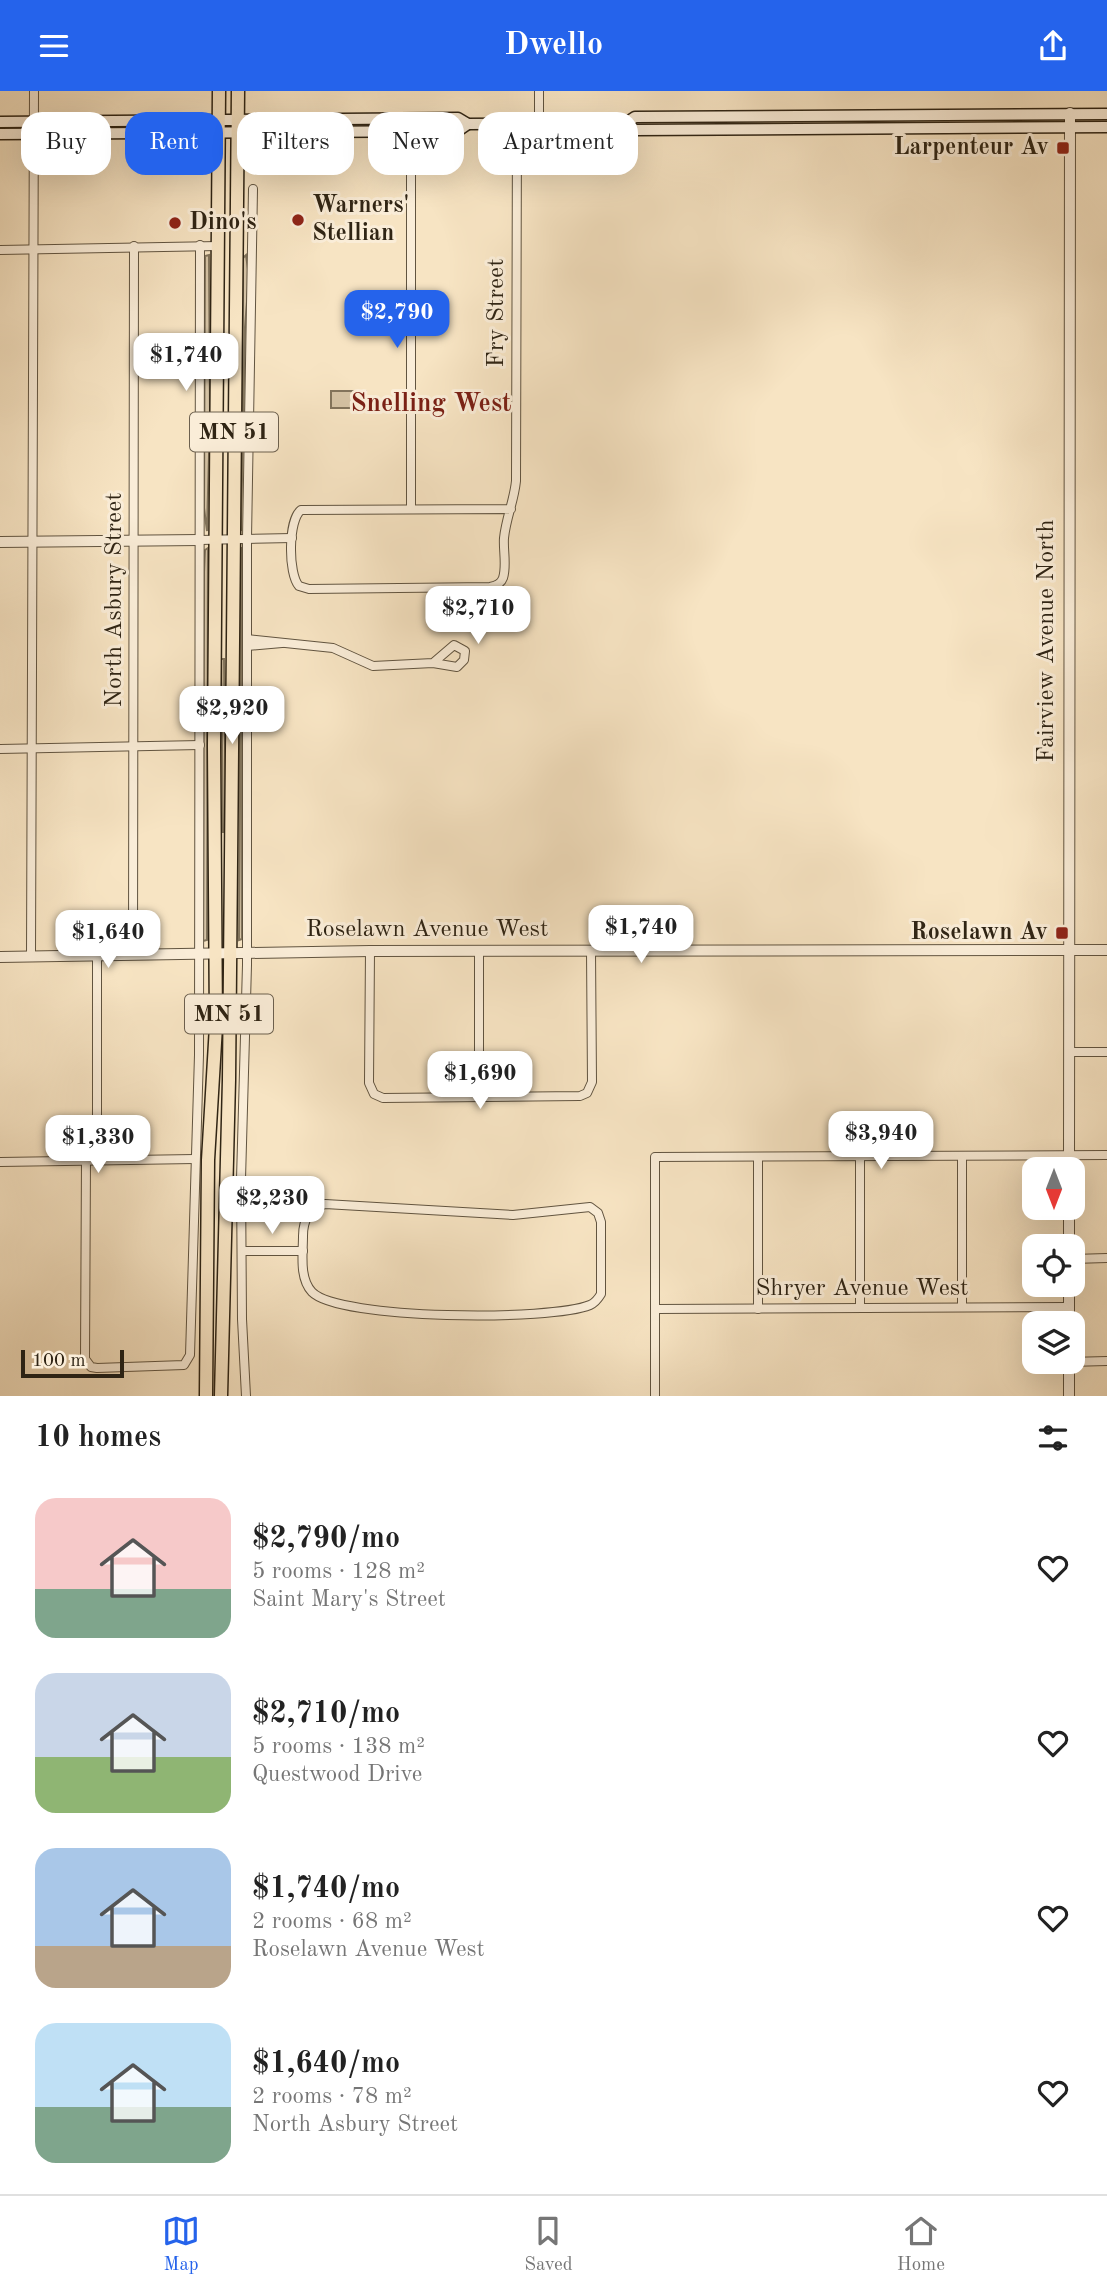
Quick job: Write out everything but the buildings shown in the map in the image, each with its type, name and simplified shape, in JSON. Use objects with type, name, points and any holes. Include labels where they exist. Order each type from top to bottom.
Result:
[{"type":"main road","name":"MN 51","points":[[219,91],[219,112]]},
{"type":"main road","name":"MN 51","points":[[237,112],[238,91]]},
{"type":"main road","points":[[836,114],[836,128]]},
{"type":"main road","points":[[638,117],[1107,114]]},
{"type":"main road","points":[[0,122],[21,121]]},
{"type":"main road","points":[[464,122],[478,124]]},
{"type":"main road","points":[[464,127],[468,124]]},
{"type":"main road","points":[[223,125],[237,125]]},
{"type":"main road","name":"MN 51","points":[[221,1396],[230,953],[237,125]]},
{"type":"main road","points":[[638,130],[1107,127]]},
{"type":"main road","points":[[0,134],[21,134]]},
{"type":"main road","name":"MN 51","points":[[206,1396],[215,953],[219,175]]},
{"type":"main road","points":[[218,246],[227,250],[235,274]]},
{"type":"street","points":[[33,112],[34,91]]},
{"type":"street","points":[[539,91],[539,112]]},
{"type":"street","name":"Fairview Avenue North","points":[[1069,1156],[1070,113]]},
{"type":"street","points":[[30,956],[32,175]]},
{"type":"street","points":[[411,175],[411,509]]},
{"type":"street","name":"Fry Street","points":[[292,538],[293,578],[303,588],[490,587],[499,583],[503,577],[504,535],[511,509],[516,463],[517,175]]},
{"type":"street","points":[[246,1396],[242,1251],[247,538],[253,189]]},
{"type":"street","points":[[86,1160],[87,1363],[97,1368],[180,1367],[188,1359],[199,1055],[200,245]]},
{"type":"street","name":"North Asbury Street","points":[[133,955],[134,246]]},
{"type":"street","points":[[0,250],[218,246]]},
{"type":"street","points":[[235,246],[254,246]]},
{"type":"street","points":[[0,542],[292,538],[294,517],[302,510],[511,509]]},
{"type":"street","points":[[247,642],[333,648],[373,666],[433,663]]},
{"type":"street","points":[[0,749],[200,745]]},
{"type":"street","name":"Roselawn Avenue West","points":[[0,957],[370,951],[1107,950]]},
{"type":"street","points":[[370,951],[371,1090],[383,1098],[580,1096],[590,1089],[592,951]]},
{"type":"street","points":[[478,1097],[479,951]]},
{"type":"street","points":[[97,955],[97,1160]]},
{"type":"street","points":[[1070,1052],[1107,1052]]},
{"type":"street","points":[[655,1396],[655,1157],[1107,1155]]},
{"type":"street","points":[[860,1156],[860,1308]]},
{"type":"street","points":[[962,1156],[962,1307]]},
{"type":"street","points":[[758,1157],[758,1309]]},
{"type":"street","points":[[0,1162],[195,1159]]},
{"type":"street","points":[[325,1204],[513,1215],[585,1206],[594,1209],[600,1218],[601,1294],[588,1306],[502,1314],[398,1313],[320,1298],[305,1281],[303,1251],[307,1217],[325,1204]]},
{"type":"street","points":[[242,1251],[303,1251]]},
{"type":"street","points":[[1085,1259],[1107,1258]]},
{"type":"street","points":[[1069,1297],[1069,1311]]},
{"type":"street","name":"Shryer Avenue West","points":[[655,1310],[1069,1307]]},
{"type":"street","points":[[1085,1361],[1107,1361]]},
{"type":"street","points":[[1069,1374],[1069,1396]]},
{"type":"shaded area","points":[[209,255],[210,417],[207,531],[204,508],[205,256]]},
{"type":"shaded area","points":[[246,255],[249,276],[245,327],[241,531],[243,258]]},
{"type":"shaded area","points":[[331,391],[366,391],[366,408],[331,408]]},
{"type":"shaded area","points":[[241,547],[242,939],[239,940]]},
{"type":"shaded area","points":[[208,548],[207,940],[203,941],[204,572],[205,550]]},
{"type":"shaded area","points":[[221,659],[224,659],[226,832],[223,832]]},
{"type":"place","name":"Larpenteur Av","points":[[1063,148]]},
{"type":"place","name":"Warners' Stellian","points":[[298,220]]},
{"type":"place","name":"Dino's","points":[[175,223]]},
{"type":"place","name":"Roselawn Av","points":[[1062,933]]},
{"type":"district","name":"Snelling West","points":[[431,404]]}]
